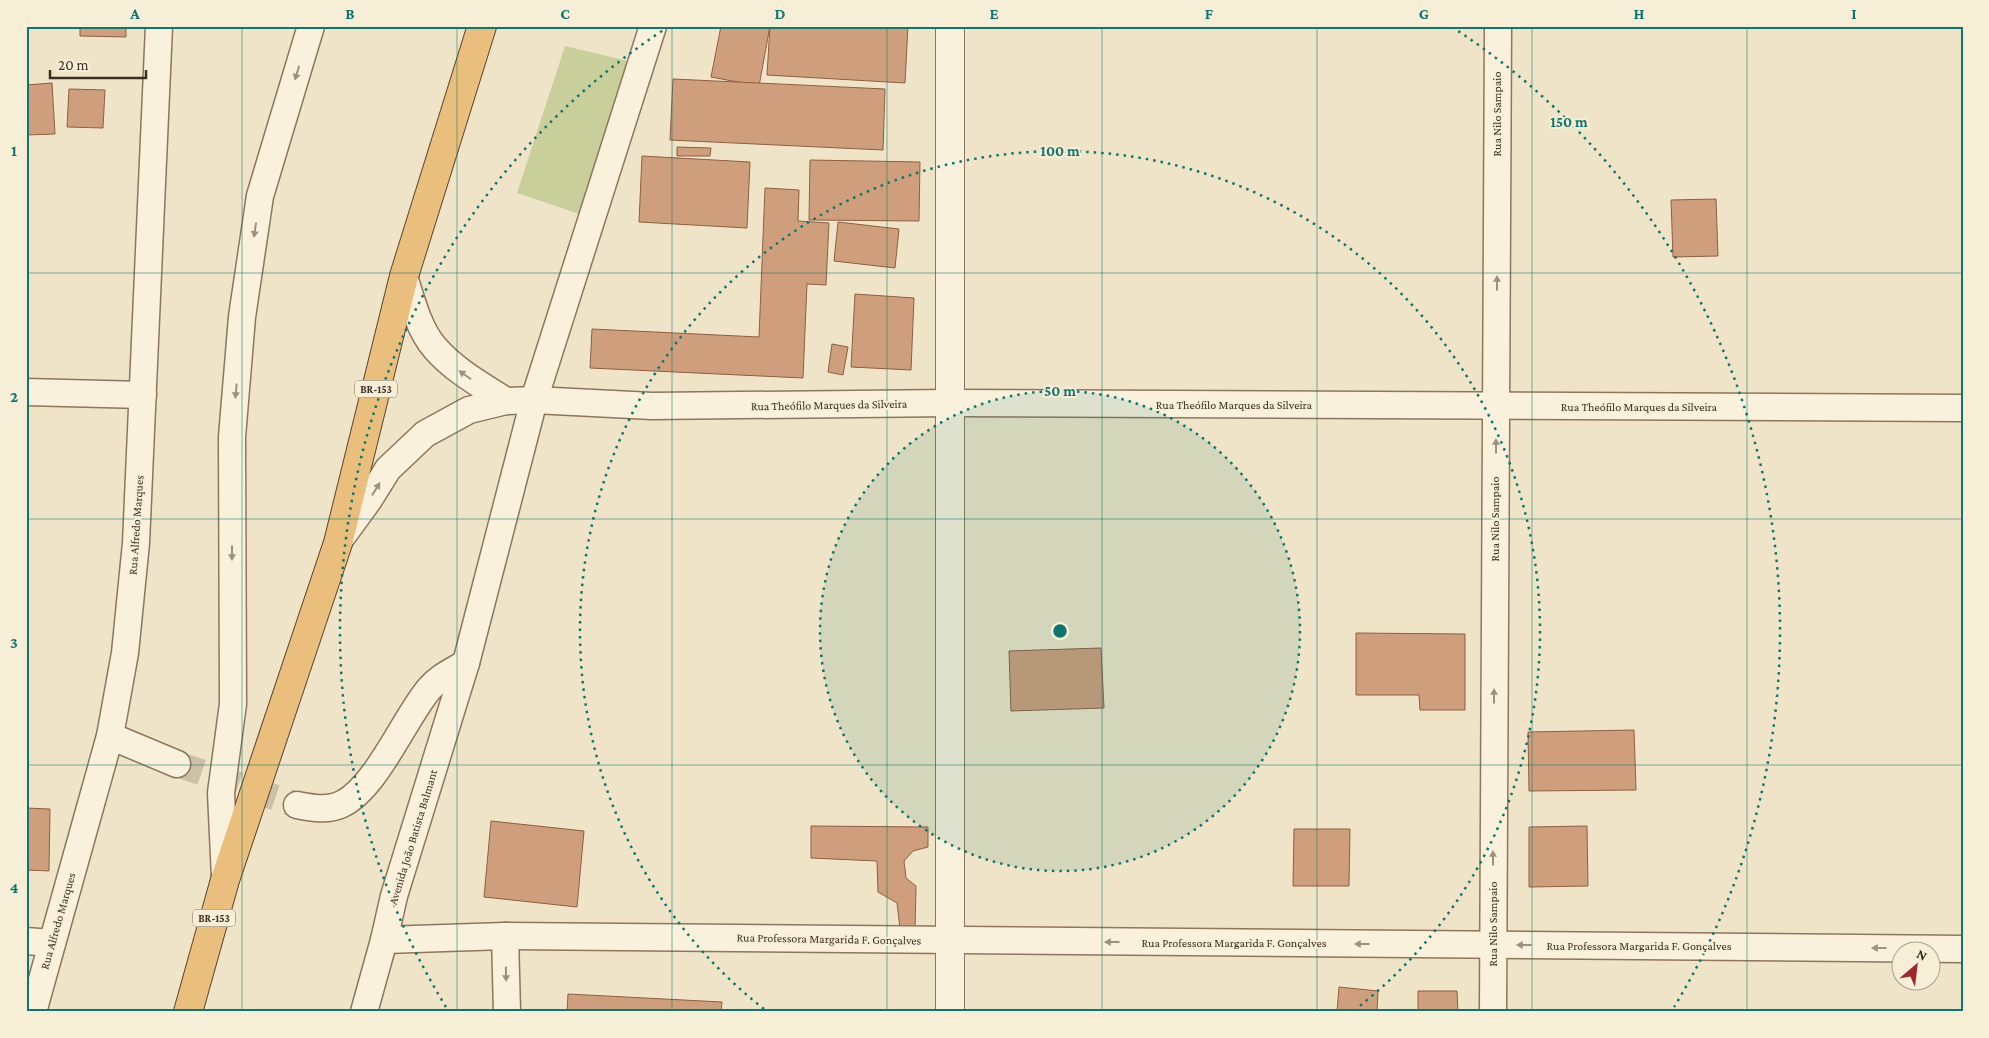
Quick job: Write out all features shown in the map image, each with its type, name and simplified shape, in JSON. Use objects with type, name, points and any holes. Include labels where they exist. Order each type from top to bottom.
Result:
[{"type":"highway","name":"BR-153","points":[[188,1012],[225,880],[338,542],[404,276],[482,26]]},
{"type":"street","name":"Rua Alfredo Marques","points":[[33,1012],[110,736],[125,653],[136,543],[159,26]]},
{"type":"street","points":[[225,880],[221,793],[234,704],[232,437],[242,317],[260,196],[311,26]]},
{"type":"street","name":"Avenida João Batista Balmant","points":[[364,1012],[394,896],[466,663],[534,400],[653,26]]},
{"type":"street","points":[[950,26],[950,1012]]},
{"type":"street","name":"Rua Nilo Sampaio","points":[[1493,1012],[1498,26]]},
{"type":"street","points":[[404,276],[414,308],[433,346],[456,368],[506,401]]},
{"type":"street","points":[[26,392],[143,395]]},
{"type":"street","name":"Rua Theófilo Marques da Silveira","points":[[338,542],[388,470],[425,434],[469,410],[506,401],[534,400],[652,406],[950,403],[1963,408]]},
{"type":"street","points":[[298,805],[328,808],[342,804],[356,795],[378,767],[429,690],[442,676],[466,663]]},
{"type":"street","points":[[110,736],[177,764]]},
{"type":"street","points":[[505,936],[506,1012]]},
{"type":"street","name":"Rua Professora Margarida F. Gonçalves","points":[[384,940],[505,936],[1963,949]]},
{"type":"street","points":[[26,941],[52,942]]},
{"type":"green space","points":[[565,46],[632,62],[585,216],[517,193]]},
{"type":"building","points":[[80,26],[126,26],[126,37],[80,36]]},
{"type":"building","points":[[721,26],[770,26],[759,86],[711,77]]},
{"type":"building","points":[[770,26],[908,26],[905,83],[767,75]]},
{"type":"building","points":[[673,79],[885,89],[883,150],[670,140]]},
{"type":"building","points":[[52,83],[55,134],[26,135],[26,85]]},
{"type":"building","points":[[69,89],[105,90],[103,128],[67,127]]},
{"type":"building","points":[[677,147],[711,148],[710,156],[677,156]]},
{"type":"building","points":[[642,156],[750,162],[747,228],[639,222]]},
{"type":"building","points":[[810,160],[920,162],[919,221],[809,220]]},
{"type":"building","points":[[765,188],[799,190],[798,221],[829,223],[826,285],[807,284],[803,378],[590,368],[592,329],[759,337]]},
{"type":"building","points":[[1716,199],[1718,256],[1673,257],[1671,200]]},
{"type":"building","points":[[838,222],[899,229],[895,268],[834,261]]},
{"type":"building","points":[[855,294],[914,298],[911,370],[851,367]]},
{"type":"building","points":[[832,344],[848,347],[843,375],[828,372]]},
{"type":"building","points":[[1356,633],[1465,634],[1465,710],[1420,710],[1419,695],[1356,695]]},
{"type":"building","points":[[1101,648],[1104,708],[1011,711],[1009,651]]},
{"type":"building","points":[[1634,730],[1636,790],[1529,791],[1528,732]]},
{"type":"building","points":[[26,808],[50,809],[49,871],[26,870]]},
{"type":"building","points":[[491,821],[584,831],[577,907],[484,897]]},
{"type":"building","points":[[811,826],[928,827],[928,847],[913,851],[904,861],[906,878],[916,886],[915,930],[900,928],[897,903],[878,892],[877,861],[811,858]]},
{"type":"building","points":[[1587,826],[1588,886],[1529,887],[1529,827]]},
{"type":"building","points":[[1294,829],[1350,829],[1349,886],[1293,886]]},
{"type":"building","points":[[1339,987],[1378,991],[1377,1012],[1337,1012]]},
{"type":"building","points":[[1418,991],[1457,991],[1458,1012],[1418,1012]]},
{"type":"building","points":[[568,994],[722,1002],[721,1012],[567,1012]]},
{"type":"tunnel","points":[[177,764],[297,805]]}]
